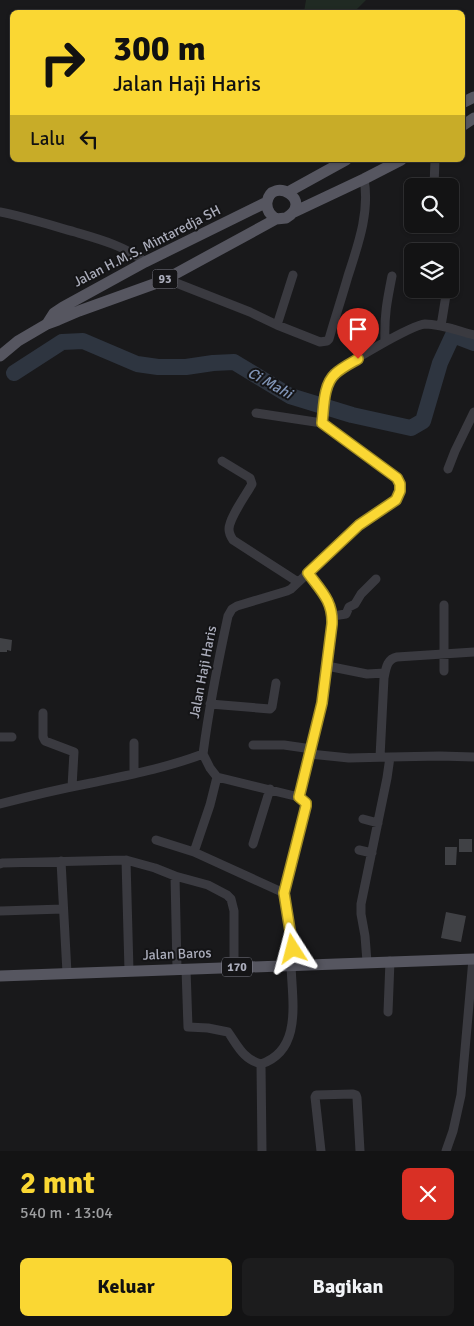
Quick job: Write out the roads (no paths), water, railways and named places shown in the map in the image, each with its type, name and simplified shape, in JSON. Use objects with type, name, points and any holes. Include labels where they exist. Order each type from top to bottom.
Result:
[{"type":"main road","name":"Jalan H.M.S. Mintaredja SH","points":[[47,324],[54,313],[63,306],[144,263],[267,202],[276,191],[288,192],[342,162]]},
{"type":"main road","name":"Jalan H.M.S. Mintaredja SH","points":[[0,355],[18,341],[47,324],[166,279],[276,218],[281,219],[291,216],[294,212],[397,162]]},
{"type":"main road","points":[[288,192],[296,203],[294,212]]},
{"type":"main road","points":[[267,202],[269,212],[276,218]]},
{"type":"main road","points":[[144,263],[140,269],[142,279],[147,284],[154,284]]},
{"type":"main road","name":"Jalan Baros","points":[[0,976],[474,959]]},
{"type":"street","points":[[434,178],[435,162]]},
{"type":"street","points":[[166,279],[324,342],[329,339],[358,248],[364,222],[366,192],[364,179]]},
{"type":"street","points":[[0,212],[28,218],[103,240],[132,252],[144,263]]},
{"type":"street","points":[[277,324],[293,275]]},
{"type":"street","points":[[385,342],[384,320],[392,276]]},
{"type":"street","points":[[441,326],[446,298]]},
{"type":"street","points":[[256,413],[323,419],[327,386],[335,374],[385,342],[418,325],[441,326],[474,335]]},
{"type":"street","points":[[448,469],[455,450],[474,412]]},
{"type":"street","name":"Jalan Haji Haris","points":[[203,754],[210,704],[226,624],[232,609],[287,592],[359,525],[396,500],[400,491],[400,484],[397,478],[323,419]]},
{"type":"street","points":[[222,460],[250,478],[252,484],[230,522],[228,531],[231,537],[298,582]]},
{"type":"street","points":[[299,797],[322,703],[333,616],[330,605],[308,573]]},
{"type":"street","points":[[333,616],[346,614],[349,607],[355,604],[361,594],[376,579]]},
{"type":"street","points":[[444,605],[444,671]]},
{"type":"street","points":[[380,757],[385,672],[393,658],[474,652]]},
{"type":"street","points":[[327,666],[367,674],[385,672]]},
{"type":"street","points":[[210,704],[270,709],[274,699],[276,683]]},
{"type":"street","points":[[43,713],[44,742],[74,752],[72,787]]},
{"type":"street","points":[[0,737],[12,737]]},
{"type":"street","points":[[134,743],[134,774]]},
{"type":"street","points":[[253,745],[284,745],[349,758],[390,756],[474,757]]},
{"type":"street","points":[[0,804],[134,774],[203,754],[210,768],[217,776],[299,797],[306,803],[284,893],[293,965],[292,1022],[287,1043],[269,1062],[256,1063],[240,1051],[228,1032],[188,1027],[175,876]]},
{"type":"street","points":[[367,962],[361,904],[390,756]]},
{"type":"street","points":[[194,852],[210,805],[217,776]]},
{"type":"street","points":[[253,844],[270,789]]},
{"type":"street","points":[[363,819],[378,824]]},
{"type":"street","points":[[156,840],[194,852],[284,893]]},
{"type":"street","points":[[359,850],[372,853]]},
{"type":"street","points":[[126,860],[129,971]]},
{"type":"street","points":[[0,864],[25,861],[126,860],[208,885],[231,899],[234,910],[234,967]]},
{"type":"street","points":[[61,861],[67,973]]},
{"type":"street","points":[[0,912],[63,909]]},
{"type":"street","points":[[446,1151],[453,1131],[461,1095],[474,959]]},
{"type":"street","points":[[388,1012],[390,961]]},
{"type":"street","points":[[261,1064],[262,1151]]},
{"type":"street","points":[[321,1151],[316,1095],[353,1094],[357,1098],[360,1151]]},
{"type":"waterway","name":"Ci Mahi","points":[[14,373],[62,342],[83,341],[137,364],[158,367],[186,367],[234,362],[290,396],[352,415],[411,428],[423,421],[440,363],[453,335],[474,343]]}]
